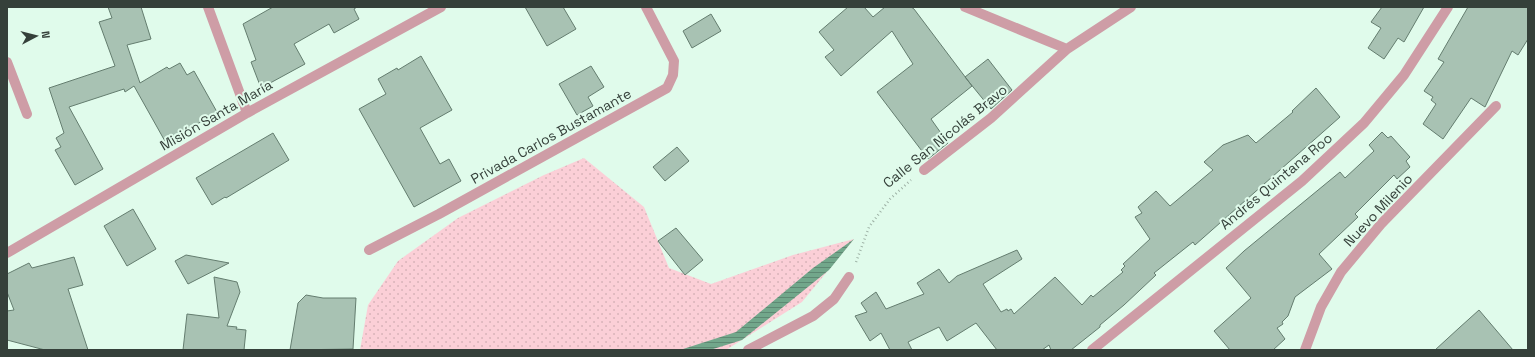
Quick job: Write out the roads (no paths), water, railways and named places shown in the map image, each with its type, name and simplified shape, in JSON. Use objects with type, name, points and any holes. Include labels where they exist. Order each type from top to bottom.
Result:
[{"type":"street","points":[[208,7],[247,113]]},
{"type":"street","name":"Misión Santa María","points":[[7,253],[247,113],[441,7]]},
{"type":"street","name":"Privada Carlos Bustamante","points":[[369,250],[439,214],[667,88],[673,75],[674,61],[646,7]]},
{"type":"street","points":[[965,7],[1068,49]]},
{"type":"street","name":"Calle San Nicolás Bravo","points":[[924,170],[991,118],[1068,49],[1131,7]]},
{"type":"street","name":"Andrés Quintana Roo","points":[[1092,350],[1302,181],[1364,123],[1404,75],[1448,7]]},
{"type":"street","points":[[7,62],[27,114]]},
{"type":"street","name":"Nuevo Milenio","points":[[1305,350],[1321,307],[1340,272],[1381,224],[1496,106]]},
{"type":"street","points":[[748,350],[813,316],[834,299],[850,277]]}]
